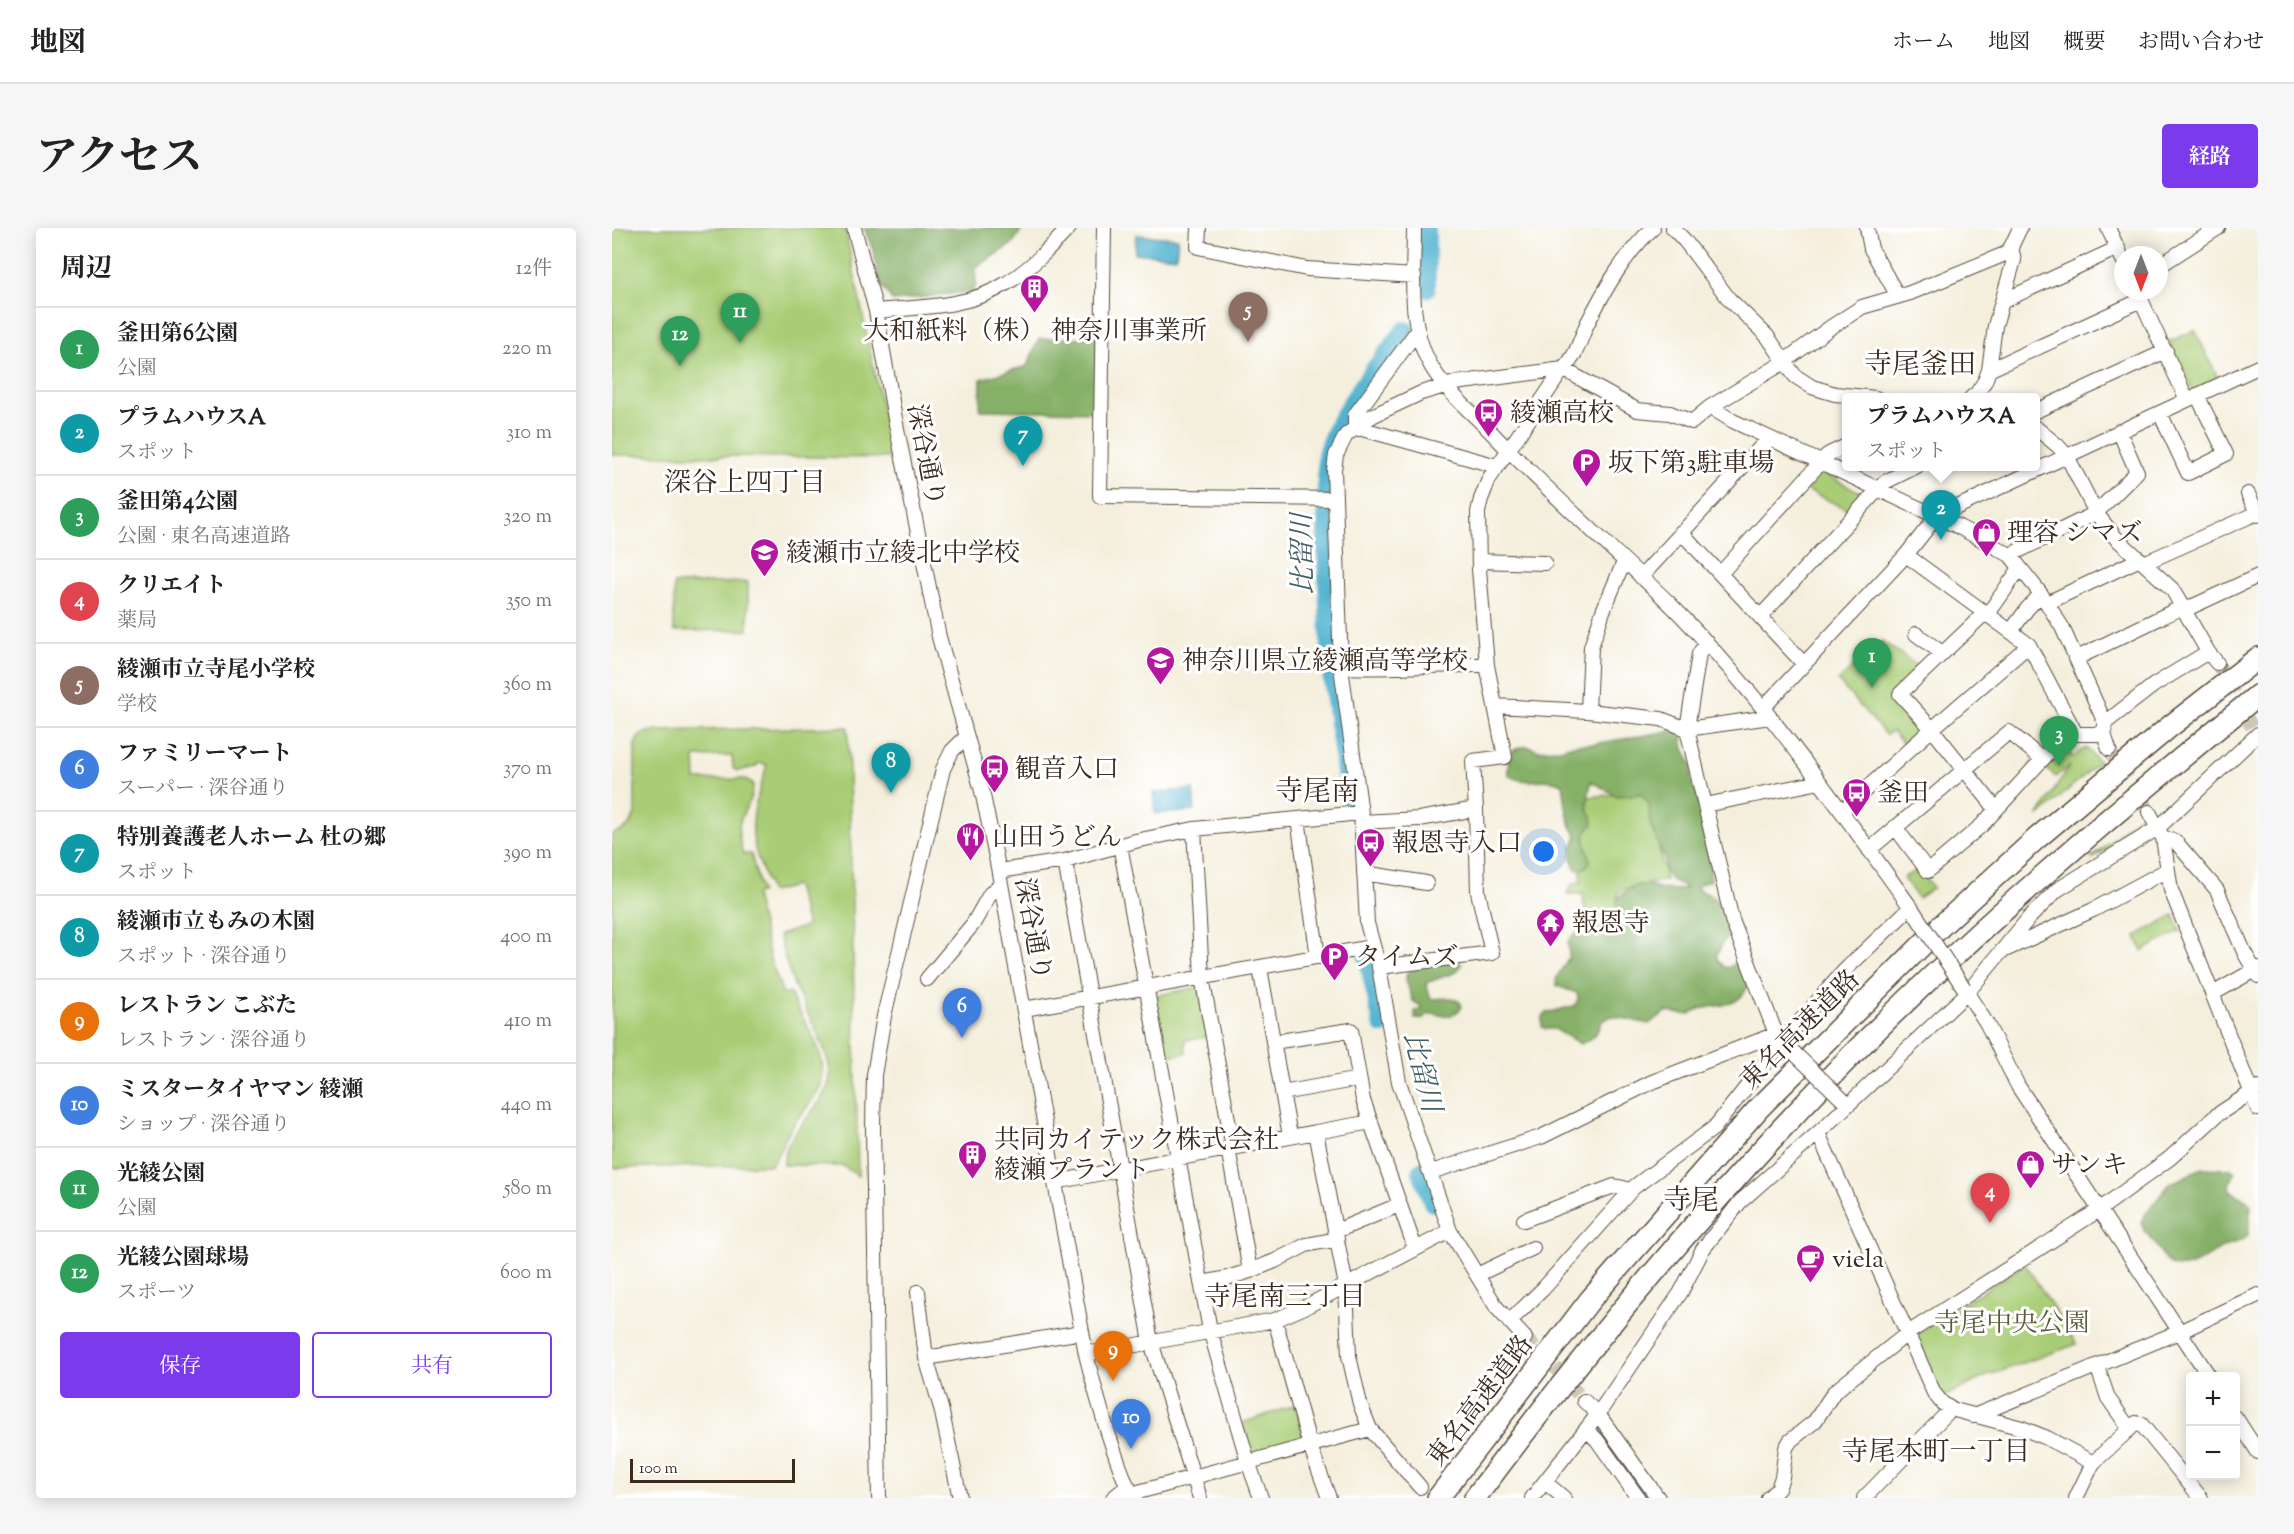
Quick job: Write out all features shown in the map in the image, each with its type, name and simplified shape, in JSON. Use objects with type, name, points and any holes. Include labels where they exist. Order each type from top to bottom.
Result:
[{"type":"highway","name":"東名高速道路","points":[[1438,1498],[1590,1300],[1766,1101],[1942,925],[2036,839],[2168,728],[2258,658]]},
{"type":"highway","points":[[1475,1498],[1508,1453],[1672,1252],[1735,1179],[1841,1066],[1936,973],[2049,870],[2258,695]]},
{"type":"street","name":"深谷通り","points":[[854,228],[876,311],[895,419],[947,670],[982,791],[1000,878],[1086,1354],[1097,1398],[1130,1493]]},
{"type":"street","points":[[876,311],[946,304],[986,294],[1016,277],[1070,228]]},
{"type":"street","points":[[1104,228],[1100,496],[1330,499]]},
{"type":"street","points":[[1199,228],[1198,247],[1307,269],[1414,276]]},
{"type":"street","points":[[1414,228],[1413,309],[1417,331],[1432,368],[1508,450],[1707,642],[1767,712],[1913,910],[1987,1024],[2018,1086],[2206,1372]]},
{"type":"street","points":[[1379,968],[1492,953],[1478,892],[1473,761],[1505,757],[1487,665],[1479,561],[1480,499],[1497,466],[1570,362],[1588,324],[1626,256],[1653,228]]},
{"type":"street","points":[[1673,228],[1729,299],[1767,336],[1795,376],[1812,387],[1842,395]]},
{"type":"street","points":[[1867,228],[1871,249],[1898,296]]},
{"type":"street","points":[[1525,1338],[1497,1308],[1450,1231],[1400,1082],[1379,968],[1367,923],[1361,818],[1341,668],[1330,499],[1336,455],[1346,435],[1355,427],[1372,416],[1421,393],[1446,385],[1563,369],[1637,411],[1670,413],[1692,422],[1710,407],[1784,362],[1831,327],[1863,307],[1898,296],[2005,254],[2011,247],[2019,228]]},
{"type":"street","points":[[2108,228],[2116,246]]},
{"type":"street","points":[[2168,260],[2218,228]]},
{"type":"street","points":[[1979,393],[1989,370],[1995,326],[2014,260],[2011,247]]},
{"type":"street","points":[[2003,301],[2114,256]]},
{"type":"street","points":[[1989,370],[2129,300]]},
{"type":"street","points":[[2141,300],[2166,351],[2226,454],[2188,473],[2160,413]]},
{"type":"street","points":[[1355,427],[1355,415],[1417,331]]},
{"type":"street","points":[[2040,409],[2166,351]]},
{"type":"street","points":[[2040,469],[2258,367]]},
{"type":"street","points":[[1710,407],[1733,421],[1819,463],[1984,539],[2010,555],[2044,599],[2077,658],[2105,728],[2109,749]]},
{"type":"street","points":[[1355,427],[1497,466]]},
{"type":"street","points":[[2040,431],[2067,456],[2096,513],[2115,537],[2172,589],[2208,652],[2217,663]]},
{"type":"street","points":[[2010,555],[2096,513],[2136,472],[2120,432]]},
{"type":"street","points":[[1641,577],[1769,438]]},
{"type":"street","points":[[1720,574],[1819,463],[1842,449]]},
{"type":"street","points":[[1760,617],[1885,482],[1907,471]]},
{"type":"street","points":[[1495,706],[1588,711],[1661,719],[1687,729],[1767,712],[1803,663],[1906,555],[1936,517],[2035,471]]},
{"type":"street","points":[[2011,631],[2027,609],[2044,599],[2258,514],[2248,494]]},
{"type":"street","points":[[1681,532],[1803,663]]},
{"type":"street","points":[[1906,555],[2030,645],[2076,734]]},
{"type":"street","points":[[1479,561],[1545,563]]},
{"type":"street","points":[[1588,711],[1591,647],[1603,611],[1624,562]]},
{"type":"street","points":[[1996,809],[1932,729],[1900,694],[1987,613],[2020,568]]},
{"type":"street","points":[[2077,658],[2258,576]]},
{"type":"street","points":[[1916,634],[1942,653]]},
{"type":"street","points":[[1707,642],[1699,654],[1687,729],[1732,920],[1781,1040],[1845,1103]]},
{"type":"street","points":[[1842,811],[1932,729],[2030,645]]},
{"type":"street","points":[[1895,827],[1928,871],[1982,825],[2062,738],[2105,728],[2154,685],[2208,652]]},
{"type":"street","points":[[1341,668],[1386,669],[1427,665],[1487,665]]},
{"type":"street","points":[[1869,850],[2009,732],[2042,759]]},
{"type":"street","points":[[1532,1498],[1599,1414],[1681,1292],[1703,1249],[1740,1202],[1818,1133],[1845,1103],[1966,991],[2003,951],[2029,918],[2057,890],[2161,833],[2256,736]]},
{"type":"street","points":[[879,1498],[873,1126],[876,1056],[943,769],[952,751],[966,737]]},
{"type":"street","points":[[1705,805],[1820,782]]},
{"type":"street","points":[[927,979],[973,924],[1000,878],[1120,845],[1194,829],[1298,819],[1419,819],[1476,809]]},
{"type":"street","points":[[2149,812],[2161,833],[2171,890],[2255,1090],[2258,1109]]},
{"type":"street","points":[[1298,819],[1318,957]]},
{"type":"street","points":[[1194,829],[1202,977],[1250,1271]]},
{"type":"street","points":[[2161,833],[2175,841],[2217,890],[2245,954],[2257,972],[2214,993]]},
{"type":"street","points":[[1120,845],[1210,1330],[1248,1462],[1261,1498]]},
{"type":"street","points":[[1065,861],[1151,1342],[1200,1498]]},
{"type":"street","points":[[2003,951],[2093,910],[2167,870]]},
{"type":"street","points":[[1364,873],[1426,883]]},
{"type":"street","points":[[1509,1322],[1543,1289],[1628,1194],[1714,1128],[1781,1040],[1844,971],[1913,910]]},
{"type":"street","points":[[1024,1009],[1372,947]]},
{"type":"street","points":[[1260,968],[1290,1136]]},
{"type":"street","points":[[1273,1042],[1351,1030],[1363,1101],[1415,1248]]},
{"type":"street","points":[[1431,1172],[1541,1137],[1652,1082],[1781,1040]]},
{"type":"street","points":[[1282,1093],[1359,1079]]},
{"type":"street","points":[[1768,1498],[1778,1489],[1786,1448],[1790,1441],[1815,1421],[1834,1392],[1908,1333],[2099,1210],[2175,1154],[2217,1115],[2255,1090]]},
{"type":"street","points":[[1055,1182],[1371,1122]]},
{"type":"street","points":[[1316,1132],[1346,1286],[1349,1356],[1360,1404],[1370,1429],[1420,1487]]},
{"type":"street","points":[[1818,1133],[1934,1393],[1942,1403],[1951,1409],[2022,1428],[2047,1438],[2093,1463]]},
{"type":"street","points":[[1524,1220],[1614,1186],[1619,1186],[1628,1194]]},
{"type":"street","points":[[1201,1283],[1250,1271],[1305,1245],[1337,1235],[1399,1205]]},
{"type":"street","points":[[1086,1354],[1275,1320],[1346,1286],[1450,1231]]},
{"type":"street","points":[[1477,1275],[1533,1248]]},
{"type":"street","points":[[918,1292],[926,1358],[941,1408],[960,1498]]},
{"type":"street","points":[[1974,1416],[2179,1332],[2258,1294]]},
{"type":"street","points":[[1275,1320],[1310,1446],[1329,1498]]},
{"type":"street","points":[[926,1358],[1082,1332]]},
{"type":"street","points":[[2097,1366],[2108,1398],[2129,1428]]},
{"type":"street","points":[[1584,1401],[1599,1414],[1658,1498]]},
{"type":"street","points":[[1864,1498],[1951,1409]]},
{"type":"street","points":[[2076,1498],[2093,1463],[2136,1423],[2141,1424],[2201,1498]]},
{"type":"street","points":[[2240,1425],[2258,1452]]},
{"type":"street","points":[[1113,1498],[1370,1429]]},
{"type":"street","points":[[1587,1430],[1597,1440],[1638,1498]]},
{"type":"street","points":[[1545,1482],[1564,1498]]},
{"type":"green space","points":[[612,228],[845,228],[892,458],[612,455]]},
{"type":"green space","points":[[864,228],[1023,228],[1012,244],[975,268],[976,284],[973,291],[893,301],[881,285],[873,250]]},
{"type":"green space","points":[[2195,330],[2218,378],[2193,391],[2168,342]]},
{"type":"green space","points":[[1097,337],[1098,412],[980,410],[981,379],[1027,366],[1039,339]]},
{"type":"green space","points":[[1818,471],[1866,495],[1851,511],[1802,488]]},
{"type":"green space","points":[[748,582],[748,630],[674,631],[674,584]]},
{"type":"green space","points":[[1882,641],[1919,667],[1894,695],[1920,724],[1919,730],[1904,745],[1892,731],[1886,735],[1838,681]]},
{"type":"green space","points":[[848,727],[858,1176],[843,1166],[784,1165],[789,1142],[825,1093],[830,1071],[816,1030],[790,974],[779,935],[807,926],[796,886],[770,892],[755,848],[754,816],[767,765],[759,763],[755,767],[737,771],[733,768],[732,756],[695,757],[696,780],[745,779],[753,784],[752,795],[739,825],[740,843],[743,854],[751,854],[761,892],[755,895],[770,959],[783,994],[790,993],[815,1041],[820,1054],[822,1079],[818,1091],[791,1128],[771,1165],[612,1168],[612,834],[627,827],[635,814],[635,745],[639,737],[653,731]]},
{"type":"green space","points":[[1676,730],[1682,736],[1684,749],[1692,765],[1691,780],[1700,804],[1709,851],[1711,880],[1698,885],[1698,890],[1716,899],[1726,916],[1726,928],[1729,935],[1716,957],[1723,966],[1728,968],[1735,963],[1739,966],[1749,982],[1742,996],[1737,1000],[1725,1005],[1701,1008],[1690,1014],[1666,1012],[1649,1024],[1612,1016],[1602,1021],[1594,1035],[1580,1044],[1555,1029],[1542,1027],[1542,1016],[1546,1013],[1574,1006],[1578,1000],[1577,993],[1557,986],[1556,980],[1569,957],[1568,942],[1573,935],[1587,927],[1601,928],[1611,925],[1617,918],[1617,899],[1627,890],[1644,885],[1676,890],[1686,888],[1670,879],[1665,871],[1665,860],[1650,824],[1649,803],[1641,794],[1617,796],[1591,781],[1587,804],[1593,824],[1588,829],[1585,838],[1590,862],[1585,868],[1576,870],[1572,854],[1577,837],[1571,827],[1563,784],[1548,780],[1528,781],[1515,778],[1508,775],[1508,764],[1513,750],[1527,746],[1538,750],[1560,749],[1577,744],[1593,744]]},
{"type":"green space","points":[[2086,748],[2099,762],[2038,817],[2070,765],[2056,777],[2046,769],[2066,750],[2074,758]]},
{"type":"green space","points":[[1647,791],[1666,880],[1621,890],[1618,893],[1615,919],[1586,925],[1583,894],[1567,894],[1573,883],[1581,882],[1579,798]]},
{"type":"green space","points":[[2141,815],[2145,821],[2144,829],[2091,859]]},
{"type":"green space","points":[[1918,869],[1933,888],[1918,898],[1903,878]]},
{"type":"green space","points":[[2174,915],[2181,931],[2142,951],[2136,936]]},
{"type":"green space","points":[[1457,960],[1462,965],[1456,972],[1426,983],[1431,999],[1452,998],[1460,1002],[1462,1007],[1454,1014],[1446,1016],[1428,1014],[1423,1019],[1415,1019],[1415,1011],[1420,1010],[1421,1006],[1413,1001],[1406,980],[1407,972],[1419,967]]},
{"type":"green space","points":[[1199,987],[1208,1037],[1185,1040],[1186,1053],[1163,1057],[1153,996]]},
{"type":"green space","points":[[2202,1168],[2231,1169],[2235,1172],[2229,1185],[2230,1191],[2251,1205],[2248,1236],[2199,1262],[2177,1267],[2167,1261],[2144,1231],[2143,1217],[2171,1182]]},
{"type":"green space","name":"寺尾中央公園","points":[[2025,1264],[2077,1344],[1987,1376],[1943,1397],[1915,1339],[1916,1334]]},
{"type":"green space","points":[[1296,1405],[1304,1438],[1300,1443],[1255,1454],[1251,1452],[1242,1423]]},
{"type":"water","points":[[1136,235],[1178,238],[1176,257],[1135,253]]},
{"type":"water","points":[[1193,789],[1195,811],[1155,814],[1153,793]]},
{"type":"waterway","name":"比留川","points":[[1426,228],[1426,288]]},
{"type":"waterway","name":"比留川","points":[[1350,798],[1331,666],[1327,552],[1327,456],[1331,442],[1348,409],[1405,331]]},
{"type":"waterway","name":"比留川","points":[[1367,953],[1383,1024]]},
{"type":"waterway","name":"比留川","points":[[1422,1171],[1433,1202]]},
{"type":"waterway","name":"比留川","points":[[1606,1435],[1649,1498]]},
{"type":"tunnel","points":[[2217,663],[2252,727]]},
{"type":"tunnel","points":[[2109,749],[2149,812]]},
{"type":"tunnel","points":[[1525,1338],[1555,1367],[1584,1401]]},
{"type":"place","name":"大和紙料（株） 神奈川事業所","points":[[1035,314]]},
{"type":"place","name":"綾瀬市立寺尾小学校","points":[[1248,342]]},
{"type":"place","name":"光綾公園","points":[[740,343]]},
{"type":"place","name":"光綾公園球場","points":[[680,366]]},
{"type":"place","name":"綾瀬高校","points":[[1489,438]]},
{"type":"place","name":"特別養護老人ホーム 杜の郷","points":[[1023,466]]},
{"type":"place","name":"坂下第3駐車場","points":[[1587,488]]},
{"type":"place","name":"プラムハウスA","points":[[1941,540]]},
{"type":"place","name":"理容 シマズ","points":[[1986,558]]},
{"type":"place","name":"綾瀬市立綾北中学校","points":[[765,578]]},
{"type":"place","name":"神奈川県立綾瀬高等学校","points":[[1161,686]]},
{"type":"place","name":"釜田第6公園","points":[[1872,688]]},
{"type":"place","name":"釜田第4公園","points":[[2059,766]]},
{"type":"place","name":"綾瀬市立もみの木園","points":[[891,793]]},
{"type":"place","name":"観音入口","points":[[994,794]]},
{"type":"place","name":"釜田","points":[[1856,818]]},
{"type":"place","name":"山田うどん","points":[[971,862]]},
{"type":"place","name":"報恩寺入口","points":[[1371,868]]},
{"type":"place","name":"報恩寺","points":[[1551,948]]},
{"type":"place","name":"タイムズ","points":[[1334,982]]},
{"type":"place","name":"ファミリーマート","points":[[962,1038]]},
{"type":"place","name":"共同カイテック株式会社 綾瀬プラント","points":[[973,1180]]},
{"type":"place","name":"サンキ","points":[[2030,1190]]},
{"type":"place","name":"クリエイト","points":[[1990,1223]]},
{"type":"place","name":"viela","points":[[1811,1284]]},
{"type":"place","name":"レストラン こぶた","points":[[1113,1381]]},
{"type":"place","name":"ミスタータイヤマン 綾瀬","points":[[1131,1449]]},
{"type":"district","name":"寺尾釜田","points":[[1920,363]]},
{"type":"district","name":"深谷上四丁目","points":[[745,482]]},
{"type":"district","name":"寺尾南","points":[[1317,790]]},
{"type":"district","name":"寺尾","points":[[1691,1199]]},
{"type":"district","name":"寺尾南三丁目","points":[[1285,1296]]},
{"type":"district","name":"寺尾本町一丁目","points":[[1936,1451]]}]
